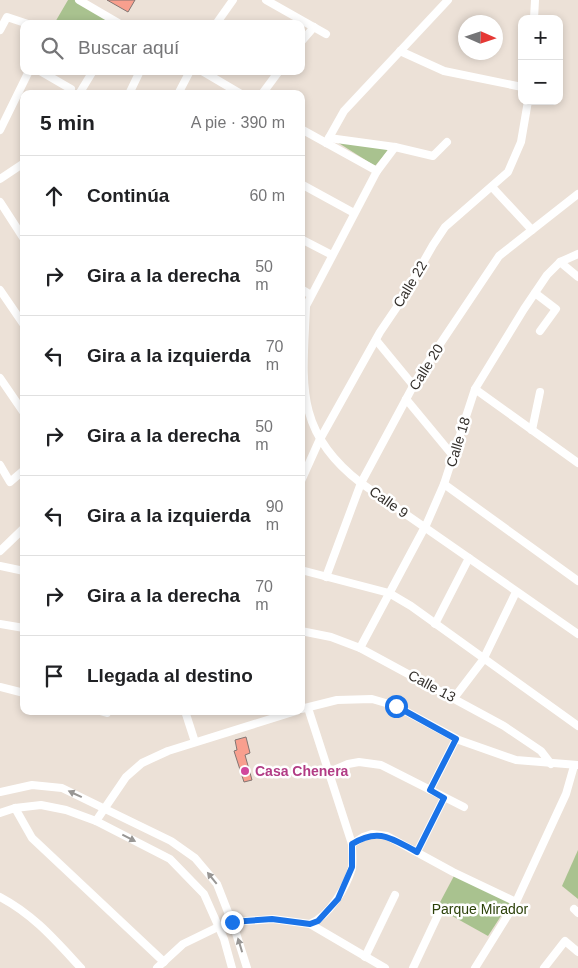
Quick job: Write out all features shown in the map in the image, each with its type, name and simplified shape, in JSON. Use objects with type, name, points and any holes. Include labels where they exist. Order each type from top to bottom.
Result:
[{"type":"street","points":[[79,0],[93,3],[115,20]]},
{"type":"street","points":[[221,20],[233,0]]},
{"type":"street","points":[[266,0],[302,20]]},
{"type":"street","points":[[328,140],[344,111],[446,0]]},
{"type":"street","points":[[534,15],[535,0]]},
{"type":"street","points":[[0,30],[7,17],[20,21]]},
{"type":"street","points":[[305,22],[326,34]]},
{"type":"street","points":[[305,37],[314,27]]},
{"type":"street","points":[[400,52],[444,71],[518,86]]},
{"type":"street","points":[[0,130],[27,75]]},
{"type":"street","points":[[46,75],[67,90]]},
{"type":"street","points":[[81,90],[91,75]]},
{"type":"street","points":[[131,90],[138,75]]},
{"type":"street","points":[[180,90],[188,75]]},
{"type":"street","points":[[208,75],[230,90]]},
{"type":"street","points":[[265,90],[276,75]]},
{"type":"street","name":"Calle 22","points":[[305,473],[320,441],[376,340],[401,301],[433,244],[445,227],[508,172],[521,142],[527,105]]},
{"type":"street","points":[[305,130],[328,140],[377,171]]},
{"type":"street","points":[[328,140],[395,147],[433,156],[447,142]]},
{"type":"street","points":[[305,304],[377,171],[395,147]]},
{"type":"street","points":[[0,179],[20,166]]},
{"type":"street","points":[[305,186],[354,213]]},
{"type":"street","points":[[492,187],[532,230]]},
{"type":"street","name":"Calle 20","points":[[326,577],[361,483],[413,385],[499,256],[578,194]]},
{"type":"street","points":[[0,202],[20,233]]},
{"type":"street","points":[[16,227],[20,224]]},
{"type":"street","points":[[305,241],[332,255]]},
{"type":"street","name":"Calle 18","points":[[360,648],[425,527],[444,484],[474,389],[547,275],[560,262],[578,254]]},
{"type":"street","points":[[560,262],[578,277]]},
{"type":"street","points":[[0,290],[20,319]]},
{"type":"street","points":[[305,291],[311,295]]},
{"type":"street","points":[[535,292],[556,309],[540,331]]},
{"type":"street","points":[[376,340],[413,385]]},
{"type":"street","points":[[0,378],[20,407]]},
{"type":"street","points":[[474,389],[578,463]]},
{"type":"street","points":[[532,430],[540,392]]},
{"type":"street","name":"Calle 9","points":[[305,394],[311,423],[320,441],[347,472],[578,634]]},
{"type":"street","points":[[406,399],[454,457]]},
{"type":"street","points":[[0,465],[10,482],[20,473]]},
{"type":"street","points":[[444,484],[578,581]]},
{"type":"street","points":[[0,551],[20,532]]},
{"type":"street","points":[[435,624],[469,558]]},
{"type":"street","points":[[0,566],[20,570]]},
{"type":"street","points":[[305,571],[389,593],[411,606],[483,660],[578,726]]},
{"type":"street","points":[[454,698],[483,660],[516,592]]},
{"type":"street","points":[[0,624],[20,627]]},
{"type":"street","name":"Calle 13","points":[[305,632],[330,637],[360,648],[454,698],[504,726],[541,752],[551,764]]},
{"type":"street","points":[[0,687],[20,692]]},
{"type":"street","points":[[305,709],[337,700],[372,699],[396,706],[456,739],[516,760],[576,766],[566,794],[516,902],[475,968]]},
{"type":"street","points":[[305,711],[330,772],[352,844],[352,867],[338,899],[318,921],[310,924]]},
{"type":"street","points":[[186,715],[195,742]]},
{"type":"street","points":[[96,821],[126,777],[142,763],[168,751],[284,715]]},
{"type":"street","points":[[430,790],[456,739]]},
{"type":"street","points":[[330,772],[348,764],[359,762],[381,764],[464,807]]},
{"type":"street","points":[[0,792],[32,785],[62,788],[171,841],[195,858],[217,884],[247,968]]},
{"type":"street","points":[[417,852],[444,798]]},
{"type":"street","points":[[0,813],[16,808],[41,805],[66,810],[96,821],[170,858],[204,894],[232,968]]},
{"type":"street","points":[[16,808],[32,838],[164,962]]},
{"type":"street","points":[[352,844],[362,837],[372,834],[387,836],[453,872],[516,902]]},
{"type":"street","points":[[365,958],[395,895]]},
{"type":"street","points":[[0,897],[15,905],[51,935],[81,968]]},
{"type":"street","points":[[413,968],[438,915]]},
{"type":"street","points":[[157,968],[183,944],[218,927],[232,922],[272,919],[310,924],[385,968]]},
{"type":"street","points":[[544,968],[565,941],[578,952]]},
{"type":"green space","points":[[68,0],[78,0],[112,20],[56,20]]},
{"type":"green space","points":[[337,142],[390,148],[375,166]]},
{"type":"green space","points":[[578,850],[578,899],[562,886]]},
{"type":"green space","name":"Parque Mirador","points":[[455,874],[510,902],[488,936],[445,912],[438,906]]},
{"type":"building","points":[[107,0],[135,0],[128,12]]},
{"type":"building","points":[[246,737],[250,753],[245,755],[252,780],[244,782],[234,751],[237,750],[235,740]]},
{"type":"place","name":"Casa Chenera","points":[[245,771]]},
{"type":"route","points":[[232,922],[272,919],[310,924],[318,921],[338,899],[352,867],[352,844],[362,837],[372,834],[387,836],[417,852],[444,798],[430,790],[456,739],[396,706]]}]
